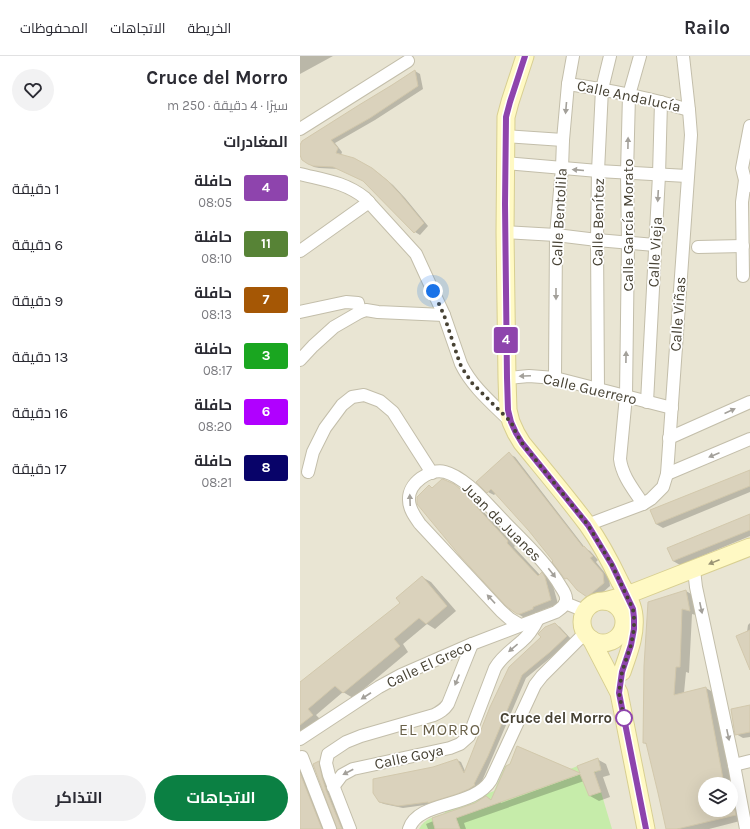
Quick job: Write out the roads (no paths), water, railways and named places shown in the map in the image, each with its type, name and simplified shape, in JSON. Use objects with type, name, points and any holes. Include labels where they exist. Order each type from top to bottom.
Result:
[{"type":"main road","points":[[525,56],[506,117],[505,136],[508,410],[511,422],[522,443],[588,525],[612,565],[630,602],[634,618],[634,629],[631,645],[622,672],[619,693]]},
{"type":"main road","points":[[646,829],[619,693],[583,626],[583,618],[590,606],[597,602],[630,602],[694,570],[750,548]]},
{"type":"main road","points":[[605,602],[616,587],[617,575]]},
{"type":"main road","points":[[605,602],[614,604],[620,610],[624,619],[621,632],[622,672]]},
{"type":"main road","points":[[588,636],[597,642],[605,643],[612,641],[621,632],[630,618],[630,602]]},
{"type":"street","name":"Calle Bentolila","points":[[555,378],[556,235],[568,84],[573,56]]},
{"type":"street","name":"Calle Benítez","points":[[598,389],[598,171],[602,89],[610,56]]},
{"type":"street","name":"Calle García Morato","points":[[640,56],[629,95],[627,173],[628,242],[626,396],[620,459],[624,476],[643,504]]},
{"type":"street","name":"Calle Viñas","points":[[588,525],[643,504],[651,499],[663,487],[667,474],[691,135],[683,56]]},
{"type":"street","points":[[300,129],[408,61]]},
{"type":"street","name":"Calle Andalucía","points":[[568,84],[602,89],[661,102],[689,110]]},
{"type":"street","name":"Calle Vieja","points":[[647,402],[659,175],[661,102]]},
{"type":"street","points":[[743,276],[742,202],[748,185],[742,168],[750,126]]},
{"type":"street","points":[[505,136],[563,140]]},
{"type":"street","points":[[505,163],[598,171],[687,176]]},
{"type":"street","points":[[300,174],[343,185],[358,192],[369,202],[416,254],[444,315],[460,364],[468,377],[511,422]]},
{"type":"street","points":[[300,251],[369,202]]},
{"type":"street","points":[[505,232],[556,235],[655,245]]},
{"type":"street","points":[[698,247],[742,246]]},
{"type":"street","points":[[300,312],[346,302],[358,303],[360,312]]},
{"type":"street","points":[[300,360],[334,327],[366,310],[378,312],[444,315]]},
{"type":"street","name":"Calle Guerrero","points":[[507,378],[529,376],[555,378],[672,408]]},
{"type":"street","points":[[308,472],[313,452],[324,428],[342,405],[352,397],[364,395],[380,401],[394,412],[432,473],[424,476],[414,484],[410,492],[410,507],[414,516],[501,611],[520,625]]},
{"type":"street","points":[[669,438],[750,402]]},
{"type":"street","points":[[667,474],[750,439]]},
{"type":"street","name":"Juan de Juanes","points":[[432,473],[439,471],[446,472],[469,486],[541,560],[563,590],[566,598],[565,603]]},
{"type":"street","points":[[694,570],[746,829]]},
{"type":"street","points":[[565,603],[586,611]]},
{"type":"street","name":"Calle El Greco","points":[[300,739],[379,687],[422,665],[556,612],[562,608],[565,603]]},
{"type":"street","name":"Calle Goya","points":[[331,781],[353,769],[450,748],[465,740],[471,730],[498,662],[526,637],[538,619]]},
{"type":"street","points":[[409,829],[413,820],[420,814],[474,796],[486,788],[536,685],[542,676],[588,636]]},
{"type":"street","points":[[350,829],[331,781],[326,763],[328,754],[346,742],[362,736],[440,712],[448,704],[472,644]]},
{"type":"street","points":[[302,757],[330,829]]},
{"type":"street","points":[[734,765],[750,761]]},
{"type":"place","name":"Cruce del Morro","points":[[624,718]]},
{"type":"district","name":"EL MORRO","points":[[440,729]]}]
